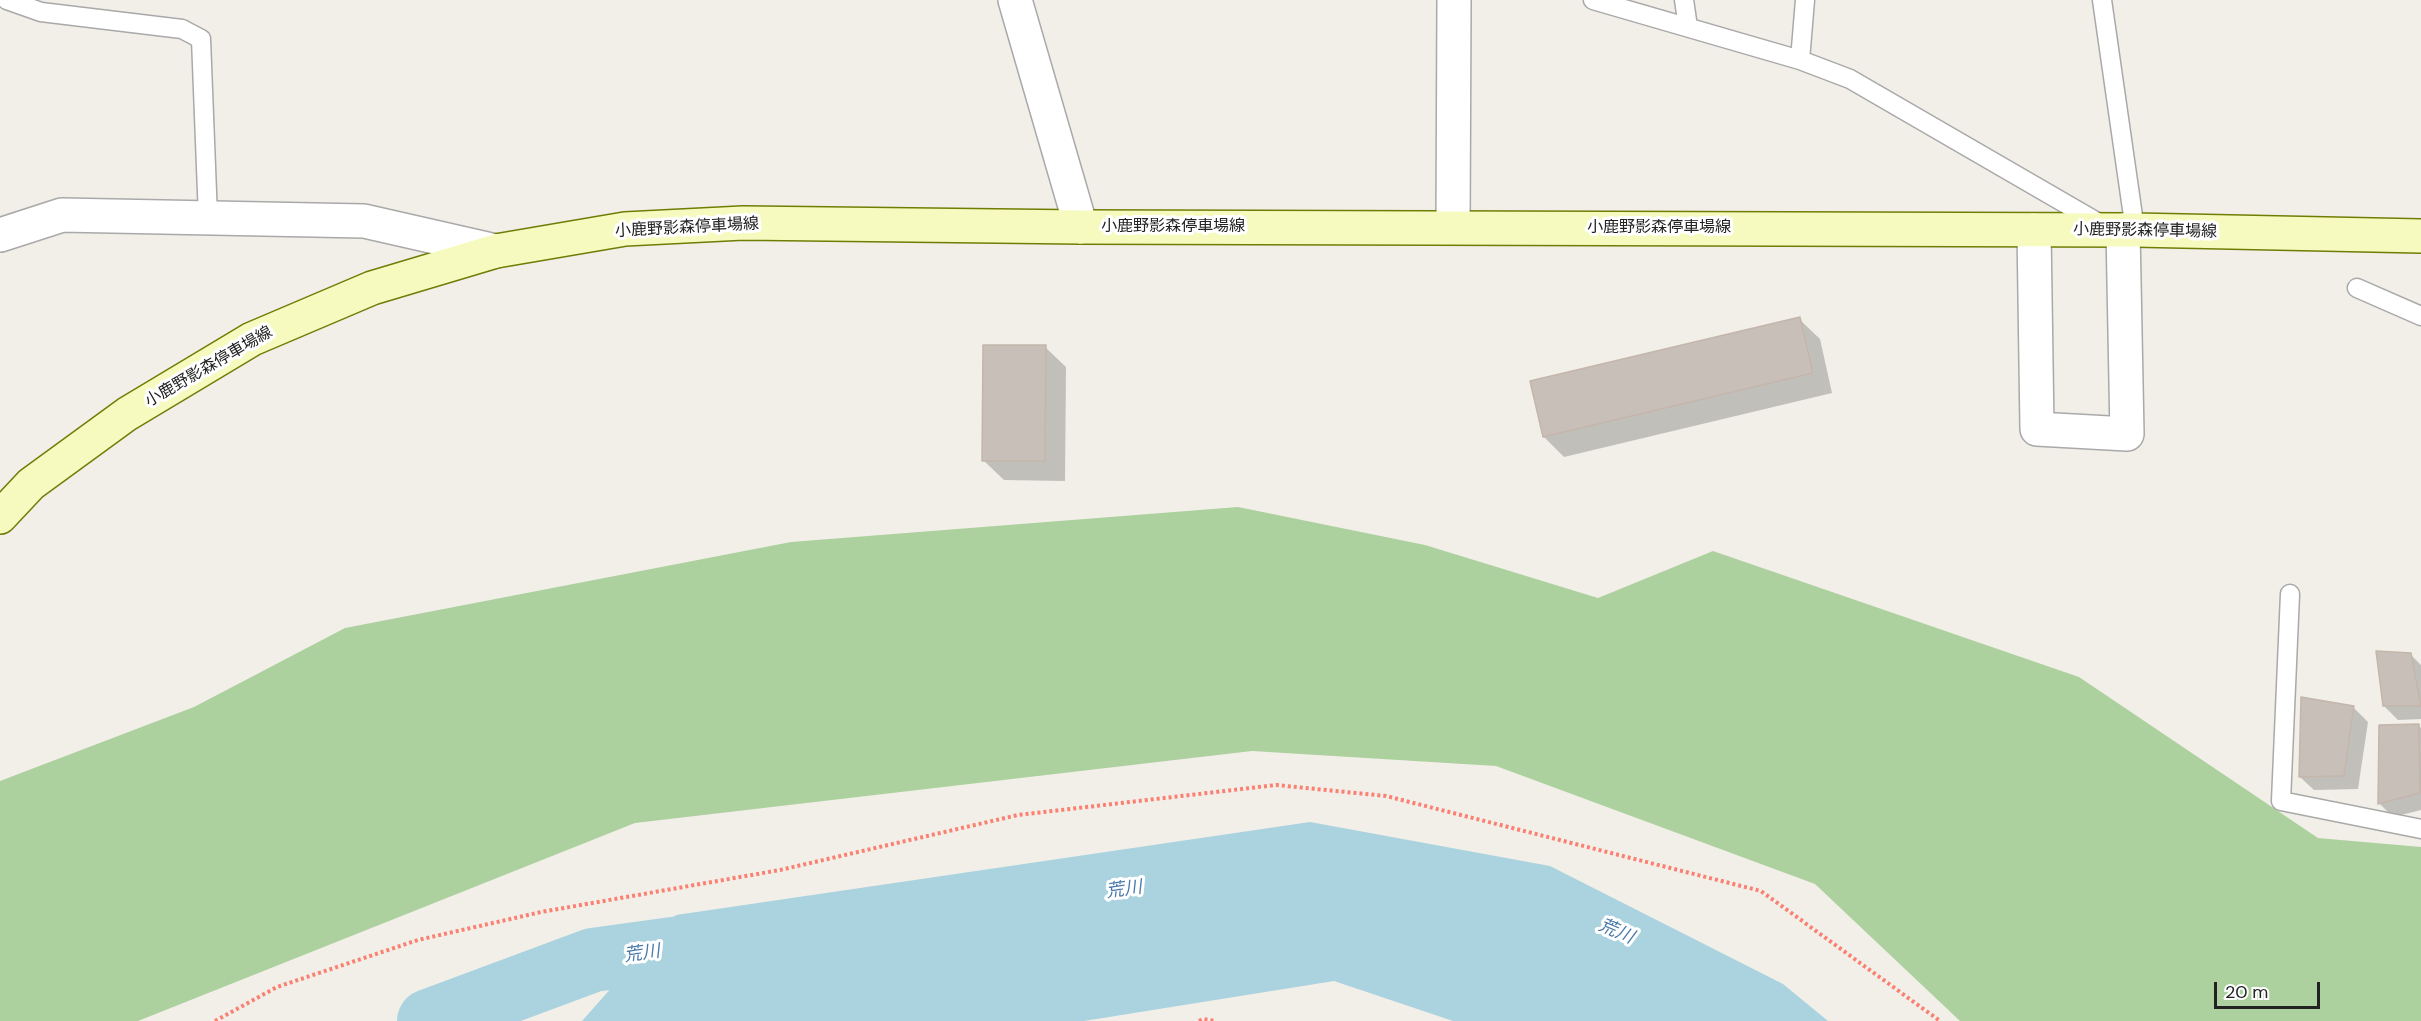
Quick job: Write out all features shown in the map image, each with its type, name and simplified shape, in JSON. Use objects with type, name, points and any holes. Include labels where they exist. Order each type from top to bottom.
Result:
[{"type":"main road","name":"小鹿野影森停車場線","points":[[0,517],[31,484],[127,414],[252,339],[372,288],[496,251],[625,229],[732,224],[2123,230],[2421,236]]},
{"type":"street","points":[[1015,0],[1081,227]]},
{"type":"street","points":[[1453,227],[1454,0]]},
{"type":"street","points":[[0,235],[62,215],[364,221],[496,251]]},
{"type":"street","points":[[2034,230],[2037,429],[2127,434],[2123,230]]},
{"type":"lane","points":[[7,0],[42,12],[182,28],[201,39],[208,218]]},
{"type":"lane","points":[[1593,0],[1800,60],[1850,79],[2123,230]]},
{"type":"lane","points":[[1684,0],[1688,27]]},
{"type":"lane","points":[[1800,60],[1805,0]]},
{"type":"lane","points":[[2102,0],[2123,230]]},
{"type":"lane","points":[[2357,288],[2421,316]]},
{"type":"lane","points":[[2290,594],[2281,801],[2421,829]]},
{"type":"path","points":[[216,1021],[277,987],[418,940],[541,912],[780,870],[1018,816],[1276,785],[1386,796],[1761,891],[1940,1021]]},
{"type":"path","points":[[1199,1021],[1203,1019],[1215,1021]]},
{"type":"green space","points":[[1238,507],[1425,545],[1598,598],[1713,551],[2079,677],[2318,838],[2421,847],[2421,1021],[1960,1021],[1815,884],[1496,766],[1252,751],[635,823],[138,1021],[0,1021],[0,781],[194,707],[345,628],[791,542]]},
{"type":"water","points":[[1310,822],[1550,866],[1783,984],[1828,1021],[1453,1021],[1334,981],[1084,1021],[582,1021],[676,915]]},
{"type":"building","points":[[1800,317],[1813,373],[1543,437],[1530,381]]},
{"type":"building","points":[[983,345],[1046,345],[1045,461],[982,461]]},
{"type":"building","points":[[2376,651],[2411,653],[2421,706],[2383,706]]},
{"type":"building","points":[[2301,697],[2354,706],[2344,776],[2299,777]]},
{"type":"building","points":[[2419,724],[2420,793],[2378,804],[2379,725]]},
{"type":"waterway","name":"荒川","points":[[429,1021],[593,960],[731,941]]}]
